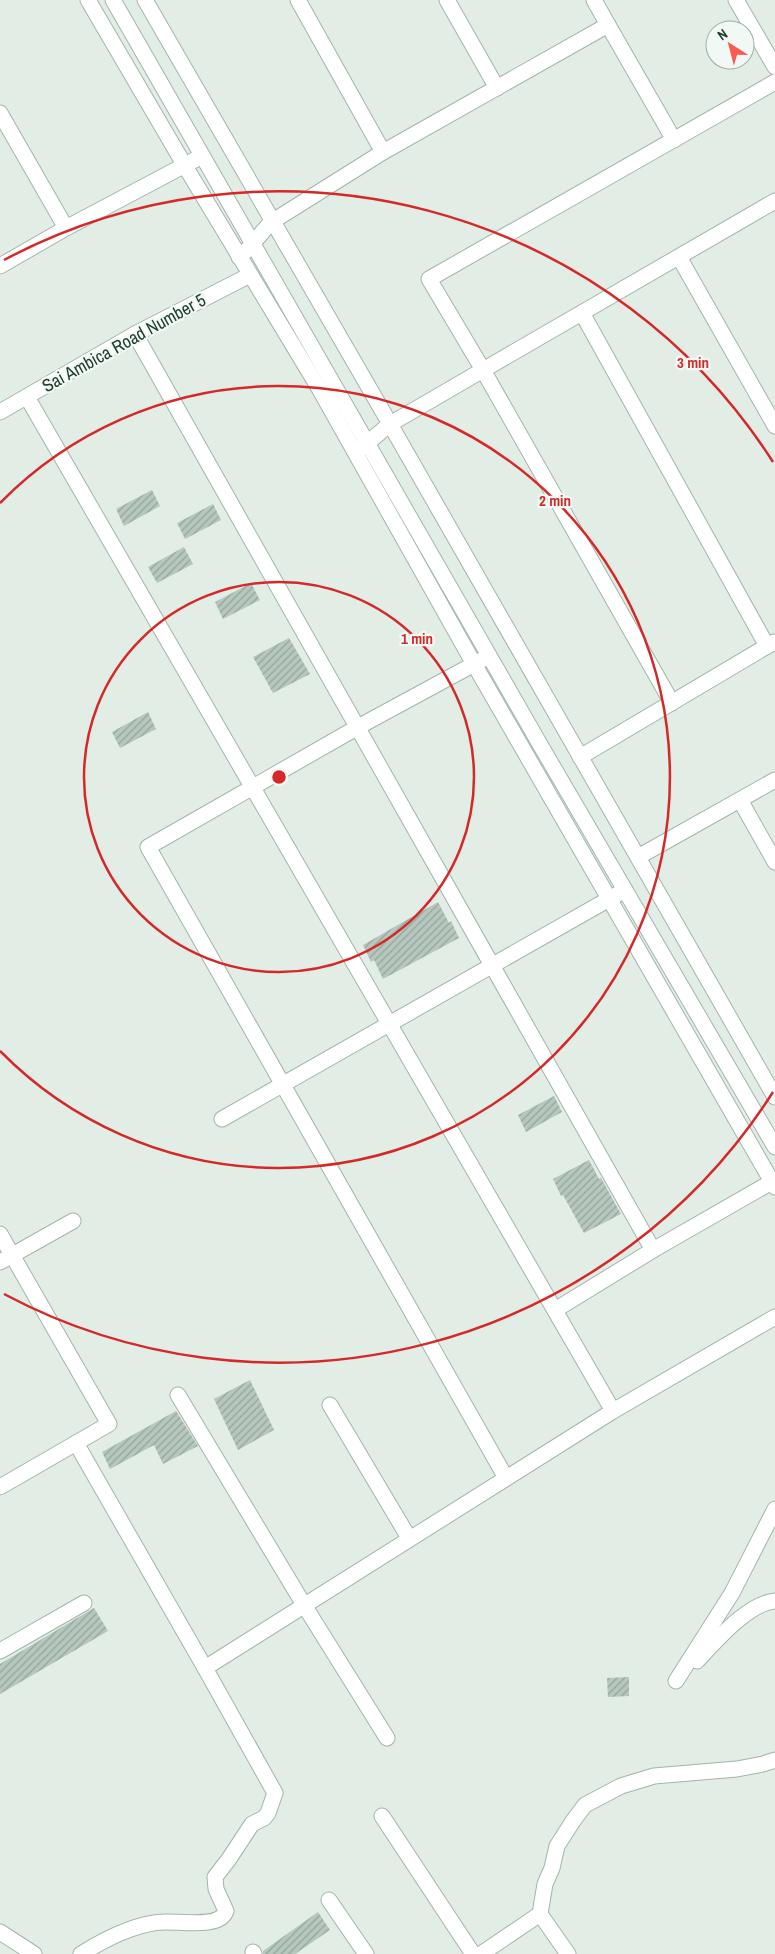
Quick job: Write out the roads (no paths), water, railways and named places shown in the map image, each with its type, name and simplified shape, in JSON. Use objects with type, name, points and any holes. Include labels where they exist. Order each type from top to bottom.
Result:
[{"type":"street","points":[[88,0],[184,166],[320,390],[474,664],[774,1183],[653,1250],[555,1310]]},
{"type":"street","points":[[113,0],[489,656],[775,1147]]},
{"type":"street","points":[[145,0],[775,1097]]},
{"type":"street","points":[[298,0],[382,152]]},
{"type":"street","points":[[447,0],[498,88]]},
{"type":"street","points":[[594,0],[674,140]]},
{"type":"street","points":[[736,0],[775,67]]},
{"type":"street","points":[[239,257],[253,244],[264,228],[273,221],[382,152],[608,26]]},
{"type":"street","points":[[672,703],[483,370],[429,279],[775,82]]},
{"type":"street","points":[[0,113],[66,228]]},
{"type":"street","points":[[0,266],[66,228],[202,156]]},
{"type":"street","points":[[355,454],[390,424],[775,201]]},
{"type":"street","points":[[679,257],[775,426]]},
{"type":"street","name":"Sai Ambica Road Number 5","points":[[0,412],[135,334],[250,275]]},
{"type":"street","points":[[580,757],[771,644],[582,312]]},
{"type":"street","points":[[135,334],[653,1250]]},
{"type":"street","points":[[27,397],[613,1411]]},
{"type":"street","points":[[489,656],[358,727],[148,847],[506,1478]]},
{"type":"street","points":[[638,858],[775,780]]},
{"type":"street","points":[[740,800],[775,862]]},
{"type":"street","points":[[222,1118],[625,890]]},
{"type":"street","points":[[6,1259],[73,1221]]},
{"type":"street","points":[[0,1234],[6,1259],[109,1424],[0,1486]]},
{"type":"street","points":[[205,1668],[613,1411],[775,1317]]},
{"type":"street","points":[[178,1395],[304,1605],[387,1738]]},
{"type":"street","points":[[330,1405],[409,1538]]},
{"type":"street","points":[[76,1443],[275,1793],[268,1813],[264,1818],[252,1824],[215,1877],[216,1889],[226,1911],[225,1915],[217,1920],[201,1923],[164,1922],[142,1924],[81,1954]]},
{"type":"street","points":[[775,1509],[732,1594],[676,1681],[741,1616],[775,1601]]},
{"type":"street","points":[[0,1651],[84,1603]]},
{"type":"street","points":[[568,1954],[540,1914],[545,1884],[552,1868],[557,1846],[585,1805],[621,1786],[654,1776],[738,1769],[775,1760]]},
{"type":"street","points":[[382,1816],[473,1954]]},
{"type":"street","points":[[329,1900],[366,1954]]},
{"type":"street","points":[[481,1954],[540,1914]]},
{"type":"street","points":[[0,1932],[34,1954]]}]
